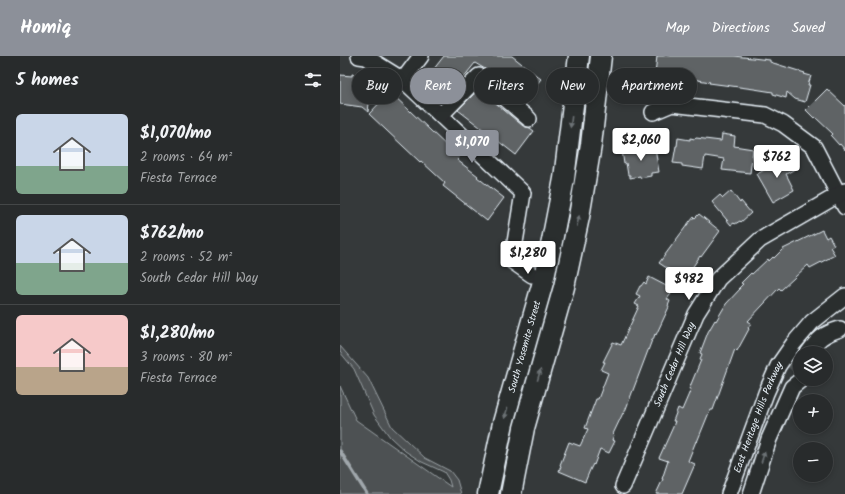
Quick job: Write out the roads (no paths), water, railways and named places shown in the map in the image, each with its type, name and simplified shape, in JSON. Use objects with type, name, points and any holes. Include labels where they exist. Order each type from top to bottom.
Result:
[{"type":"main road","name":"South Yosemite Street","points":[[488,494],[503,423],[543,282],[552,241],[564,179],[579,56]]},
{"type":"main road","points":[[510,494],[524,428],[564,288],[579,217],[601,56]]},
{"type":"street","points":[[358,56],[366,57],[403,80],[523,193],[512,261],[532,275]]},
{"type":"street","points":[[403,80],[420,56]]},
{"type":"street","points":[[441,116],[479,76],[529,119]]},
{"type":"street","points":[[653,112],[672,104],[765,115],[783,124],[814,147],[843,198]]},
{"type":"street","name":"South Cedar Hill Way","points":[[623,486],[696,314],[718,279],[760,240],[843,198]]},
{"type":"street","name":"East Heritage Hills Parkway","points":[[729,494],[766,393],[778,366],[794,343],[812,322],[845,296]]},
{"type":"street","points":[[812,322],[837,329]]},
{"type":"street","points":[[813,346],[837,329]]},
{"type":"street","points":[[825,346],[837,329]]},
{"type":"street","points":[[794,343],[798,346]]},
{"type":"street","points":[[772,378],[793,379]]},
{"type":"street","name":"East Heritage Hills Parkway","points":[[751,494],[769,439],[793,386]]},
{"type":"waterway","points":[[340,451],[367,494]]}]
